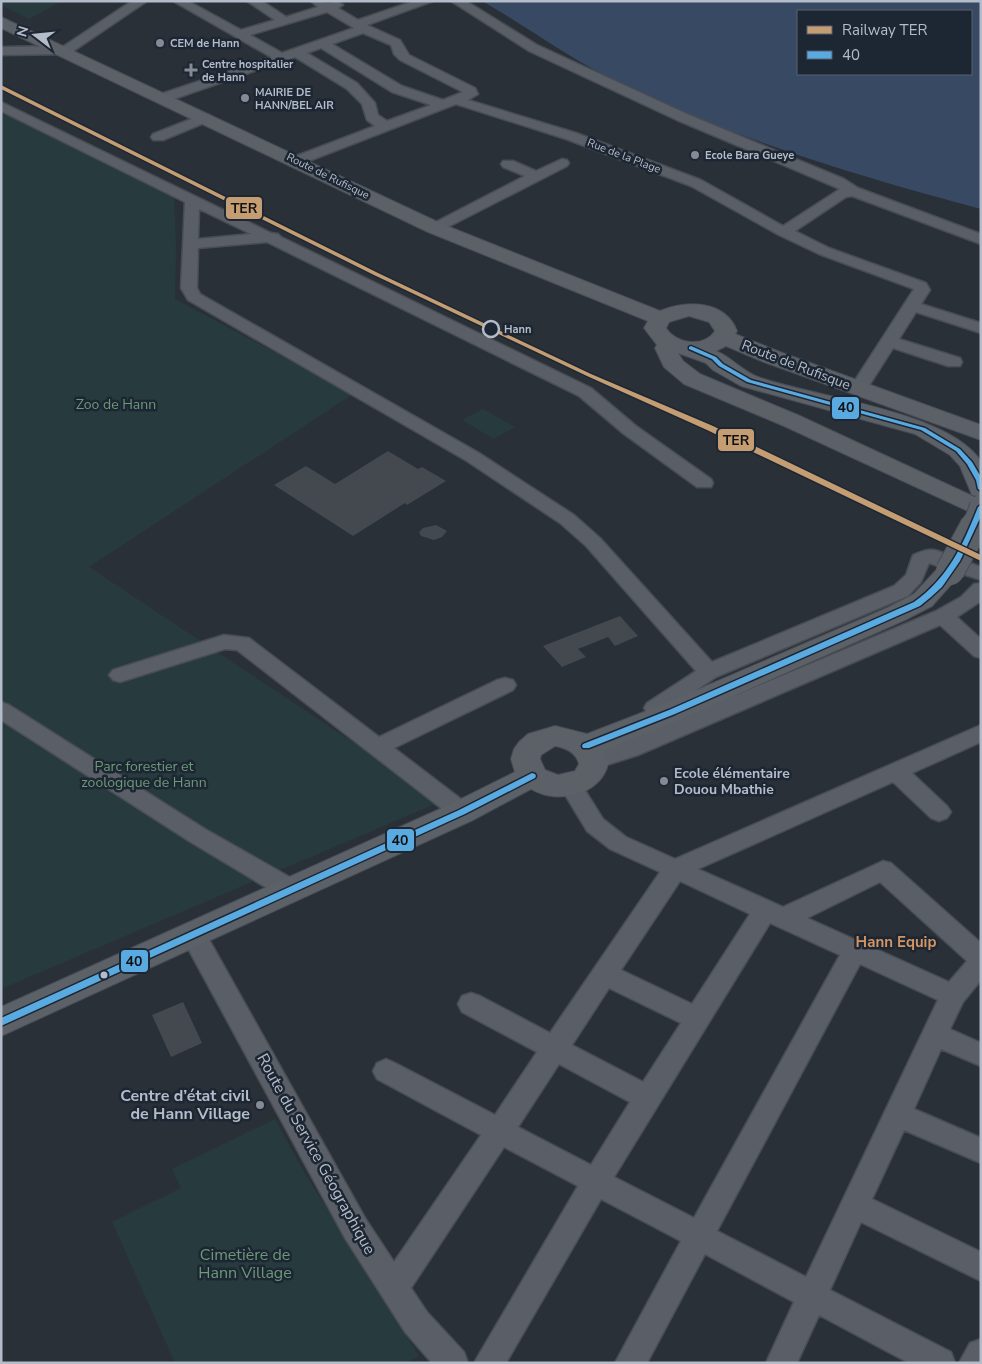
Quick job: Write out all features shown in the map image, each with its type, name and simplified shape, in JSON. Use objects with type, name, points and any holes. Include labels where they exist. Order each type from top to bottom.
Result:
[{"type":"main road","name":"Route de Rufisque","points":[[1,22],[435,228],[660,318],[678,311],[706,313],[719,319],[725,325],[726,331],[717,347],[772,357],[981,433]]},
{"type":"main road","points":[[660,318],[655,328],[657,334],[680,346]]},
{"type":"main road","points":[[590,754],[624,741],[660,716],[896,614],[923,600],[950,570],[981,508],[792,420],[692,379],[678,370],[668,359],[666,348],[680,346],[717,347],[721,366],[748,381],[923,429],[942,439],[964,456],[979,480],[981,490]]},
{"type":"main road","points":[[555,736],[564,736],[580,741],[590,754],[588,776],[570,785],[549,785],[532,776],[527,770],[525,757],[532,745],[538,740],[555,736]]},
{"type":"main road","points":[[1,1022],[462,812],[532,776]]},
{"type":"street","points":[[1,52],[62,50],[141,1]]},
{"type":"street","points":[[179,1],[282,58]]},
{"type":"street","points":[[253,1],[285,21]]},
{"type":"street","points":[[239,35],[285,21],[323,4],[346,1]]},
{"type":"street","points":[[163,98],[323,44],[360,27],[427,1]]},
{"type":"street","points":[[457,1],[532,48],[682,117],[839,182],[853,191],[981,239]]},
{"type":"street","points":[[296,161],[470,95],[470,91],[400,54],[396,43],[360,27],[323,4]]},
{"type":"street","name":"Rue de la Plage","points":[[323,44],[354,61],[392,87],[572,136],[696,183],[784,232],[824,251],[920,286],[922,290],[912,306]]},
{"type":"street","points":[[298,53],[352,86],[368,103],[372,117],[386,127]]},
{"type":"street","points":[[1,106],[273,237],[455,330],[585,392],[604,406],[630,430],[704,483]]},
{"type":"street","points":[[158,137],[204,118]]},
{"type":"street","points":[[435,228],[562,163]]},
{"type":"street","points":[[508,164],[536,176]]},
{"type":"street","points":[[784,232],[842,193],[853,191]]},
{"type":"street","points":[[192,199],[189,288],[194,298],[473,457],[567,519],[593,542],[708,672]]},
{"type":"street","points":[[189,244],[273,237]]},
{"type":"street","points":[[859,388],[912,306],[981,328]]},
{"type":"street","points":[[890,341],[954,362]]},
{"type":"street","points":[[660,716],[655,708],[708,672],[901,591],[913,581],[919,571],[920,559],[925,556],[931,555],[981,574]]},
{"type":"street","points":[[624,741],[943,616],[968,602],[981,589]]},
{"type":"street","points":[[943,616],[981,651]]},
{"type":"street","points":[[120,675],[224,642],[242,643],[379,746],[462,812]]},
{"type":"street","points":[[379,746],[505,685]]},
{"type":"street","points":[[1,710],[197,835],[291,890]]},
{"type":"street","points":[[394,1288],[675,869],[981,733]]},
{"type":"street","points":[[896,771],[939,812]]},
{"type":"street","points":[[570,785],[595,826],[618,842],[953,995]]},
{"type":"street","points":[[489,1363],[596,1182],[698,1019],[774,914],[883,870],[981,960],[953,995],[781,1363]]},
{"type":"street","name":"Route du Service Géographique","points":[[193,934],[356,1228],[416,1322],[453,1363]]},
{"type":"street","points":[[630,1363],[855,950]]},
{"type":"street","points":[[605,974],[698,1019]]},
{"type":"street","points":[[471,1004],[648,1098]]},
{"type":"street","points":[[935,1034],[981,1055]]},
{"type":"street","points":[[386,1071],[940,1363]]},
{"type":"street","points":[[898,1114],[981,1151]]},
{"type":"street","points":[[855,1205],[981,1267]]},
{"type":"street","points":[[974,1363],[981,1354]]},
{"type":"green space","points":[[1,1],[62,1],[29,19],[1,5]]},
{"type":"green space","name":"Parc forestier et zoologique de Hann","points":[[1,111],[174,197],[176,246],[175,299],[353,394],[89,567],[442,801],[1,989]]},
{"type":"green space","points":[[483,409],[515,427],[494,439],[462,420]]},
{"type":"green space","name":"Cimetière de Hann Village","points":[[275,1119],[301,1167],[419,1356],[406,1363],[175,1363],[112,1222],[181,1188],[172,1169]]},
{"type":"water","points":[[482,1],[981,1],[981,209],[837,168],[743,135],[651,98],[606,76]]},
{"type":"building","points":[[388,451],[418,469],[422,467],[446,481],[407,505],[405,503],[353,536],[274,485],[306,466],[335,484]]},
{"type":"building","points":[[436,525],[447,531],[442,537],[434,540],[421,536],[419,532],[423,528]]},
{"type":"building","points":[[620,616],[638,636],[615,646],[608,637],[578,649],[586,657],[562,667],[543,646]]},
{"type":"building","points":[[183,1002],[202,1043],[171,1057],[152,1015]]},
{"type":"rail line","name":"TER","points":[[1,87],[376,274],[589,375],[710,428],[981,558]]},
{"type":"transit line","name":"40","points":[[691,348],[714,358],[721,365],[749,381],[923,429],[958,450],[970,463],[979,480],[981,489]]},
{"type":"transit line","name":"40","points":[[586,746],[672,712],[917,604],[929,596],[948,574],[964,548],[981,507]]},
{"type":"transit line","name":"40","points":[[1,1022],[462,812],[532,776]]},
{"type":"place","name":"CEM de Hann","points":[[160,43]]},
{"type":"place","name":"Centre hospitalier de Hann","points":[[191,70]]},
{"type":"place","name":"MAIRIE DE HANN/BEL AIR","points":[[245,98]]},
{"type":"place","name":"Ecole Bara Gueye","points":[[695,155]]},
{"type":"place","name":"Hann","points":[[491,329]]},
{"type":"place","name":"Ecole élémentaire Douou Mbathie","points":[[664,781]]},
{"type":"place","name":"Centre d’état civil de Hann Village","points":[[260,1105]]},
{"type":"district","name":"Hann Equip","points":[[896,942]]},
{"type":"park label","name":"Zoo de Hann","points":[[116,404]]}]
